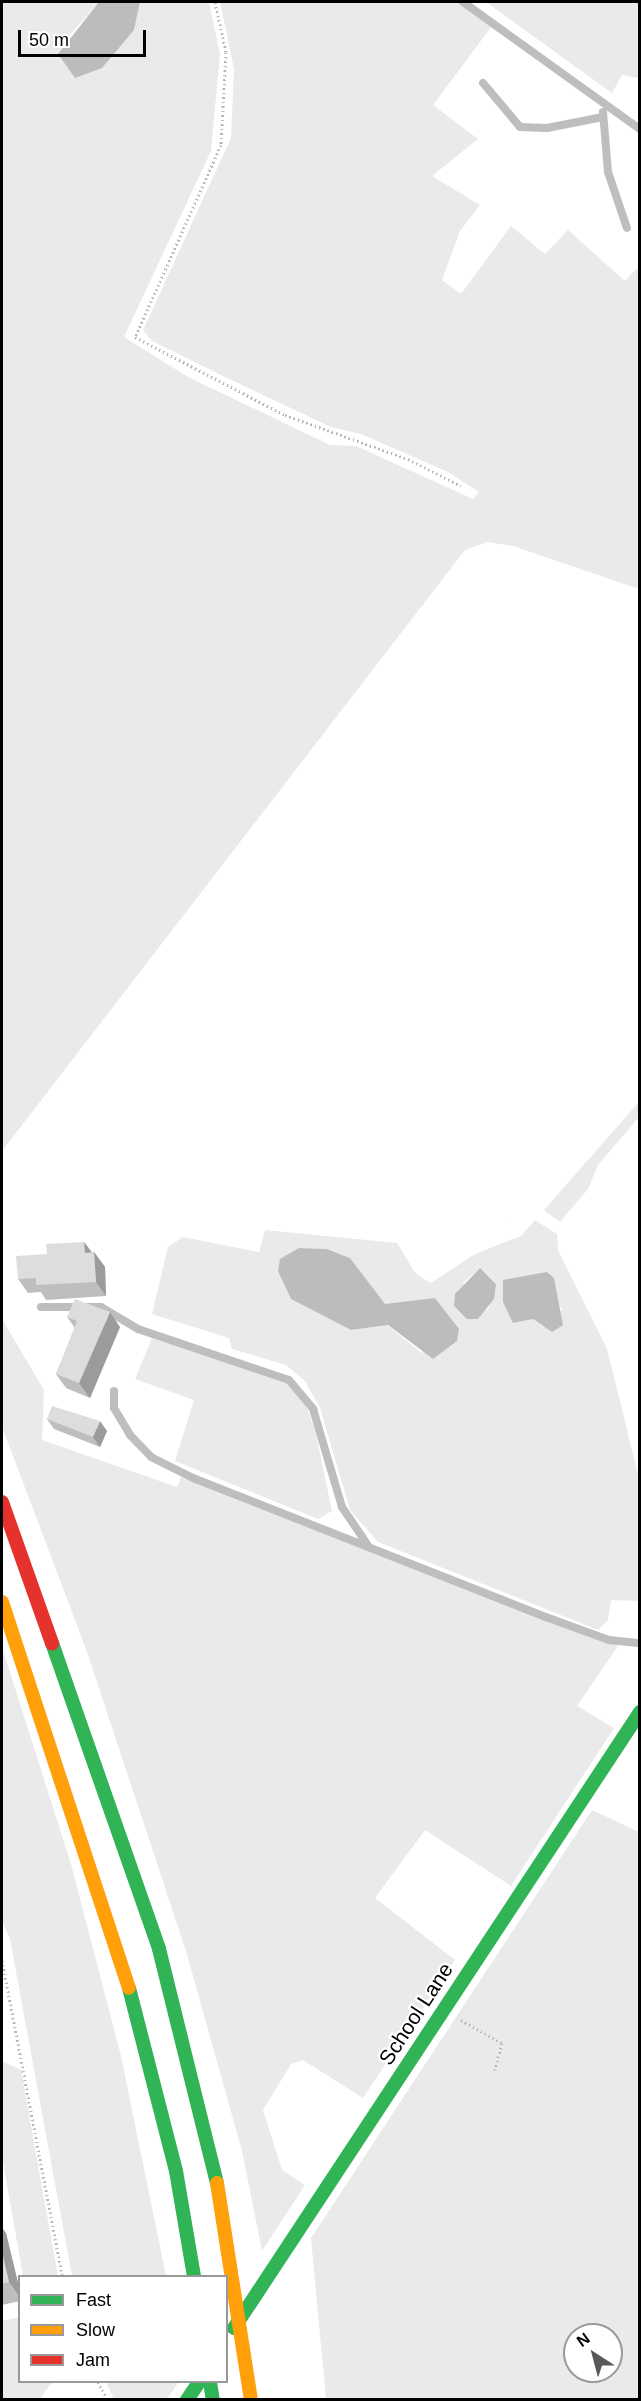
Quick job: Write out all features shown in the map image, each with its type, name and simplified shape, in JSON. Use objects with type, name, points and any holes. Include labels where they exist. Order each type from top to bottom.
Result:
[{"type":"main road","points":[[2,1502],[159,1949],[216,2177],[251,2400]]},
{"type":"main road","points":[[2,1602],[126,1976],[176,2171],[194,2275]]},
{"type":"main road","name":"School Lane","points":[[228,2337],[639,1712]]},
{"type":"main road","points":[[187,2400],[198,2383]]},
{"type":"main road","points":[[210,2383],[213,2400]]},
{"type":"lane","points":[[463,2],[639,129]]},
{"type":"lane","points":[[483,83],[520,127],[547,128],[603,117]]},
{"type":"lane","points":[[603,103],[608,172],[627,228]]},
{"type":"lane","points":[[40,1307],[102,1307],[138,1329],[289,1380],[313,1409],[342,1507],[372,1549]]},
{"type":"lane","points":[[114,1391],[114,1408],[150,1457],[372,1549],[609,1640],[639,1643]]},
{"type":"path","points":[[215,2],[226,52],[221,145],[135,337],[285,415],[408,459],[461,486]]},
{"type":"path","points":[[2,1960],[62,2275]]},
{"type":"path","points":[[444,2010],[502,2043],[495,2070]]},
{"type":"path","points":[[99,2383],[108,2400]]},
{"type":"shaded area","points":[[2,2],[99,2],[69,36],[75,77],[134,30],[140,2],[209,2],[220,54],[211,151],[124,337],[188,377],[330,445],[356,446],[473,499],[479,492],[448,472],[361,434],[331,427],[225,377],[152,341],[143,330],[231,138],[234,69],[220,2],[458,2],[492,26],[433,105],[478,139],[432,176],[480,205],[460,231],[442,280],[461,294],[511,226],[545,254],[568,230],[625,281],[640,265],[639,589],[513,546],[487,542],[465,550],[2,1151]]},
{"type":"shaded area","points":[[99,2],[140,2],[134,30],[102,68],[75,78],[58,54]]},
{"type":"shaded area","points":[[486,2],[639,2],[639,78],[622,75],[612,93]]},
{"type":"shaded area","points":[[639,1102],[639,1117],[598,1165],[588,1189],[560,1222],[544,1210]]},
{"type":"shaded area","points":[[535,1220],[557,1234],[558,1250],[607,1349],[639,1478],[639,1601],[611,1600],[608,1620],[598,1630],[378,1542],[350,1510],[320,1408],[305,1381],[286,1365],[232,1349],[229,1338],[152,1314],[168,1247],[183,1237],[259,1252],[265,1230],[397,1243],[416,1274],[431,1283],[475,1254],[521,1236]],"holes":[[[299,1248],[327,1249],[350,1258],[374,1296],[385,1304],[405,1303],[423,1354],[387,1325],[351,1330],[291,1299]],[[480,1268],[496,1283],[488,1310],[463,1283]],[[553,1293],[562,1310],[543,1327],[533,1319],[513,1323]]]},
{"type":"shaded area","points":[[299,1248],[327,1249],[350,1258],[385,1304],[435,1298],[459,1329],[457,1341],[433,1359],[388,1325],[351,1330],[291,1299],[278,1271],[280,1259]]},
{"type":"shaded area","points":[[480,1268],[496,1284],[494,1299],[478,1319],[467,1319],[454,1306],[455,1294]]},
{"type":"shaded area","points":[[547,1272],[554,1278],[563,1325],[552,1332],[533,1319],[513,1323],[503,1302],[503,1280]]},
{"type":"shaded area","points":[[2,1319],[44,1390],[42,1440],[177,1487],[181,1477],[618,1646],[577,1706],[614,1728],[511,1886],[425,1830],[375,1898],[455,1960],[363,2098],[303,2060],[291,2064],[263,2110],[282,2170],[305,2185],[262,2251],[242,2151],[186,1951],[86,1649],[2,1427]]},
{"type":"shaded area","points":[[152,1338],[290,1385],[307,1408],[316,1434],[332,1511],[318,1519],[175,1461],[194,1400],[135,1379]]},
{"type":"shaded area","points":[[2,1647],[71,1864],[121,2056],[166,2275],[72,2275],[10,1939],[2,1921]]},
{"type":"shaded area","points":[[592,1810],[639,1832],[639,2399],[326,2399],[311,2238]]},
{"type":"shaded area","points":[[2,2061],[21,2070],[58,2275],[23,2275],[2,2156]]},
{"type":"shaded area","points":[[18,2317],[18,2383],[51,2383],[40,2399],[2,2399],[2,2321]]},
{"type":"shaded area","points":[[106,2383],[178,2383],[166,2400],[114,2399]]},
{"type":"building","points":[[84,1242],[85,1253],[94,1252],[96,1282],[36,1285],[36,1278],[18,1279],[16,1256],[47,1254],[46,1244]]},
{"type":"building","points":[[75,1299],[110,1312],[79,1383],[56,1374],[77,1321],[67,1317]]},
{"type":"building","points":[[52,1406],[100,1421],[93,1437],[47,1419]]},
{"type":"building","points":[[2,2252],[9,2282],[2,2284]]},
{"type":"traffic: fast","points":[[52,1643],[159,1949],[217,2183]]},
{"type":"traffic: fast","points":[[234,2328],[640,1712]]},
{"type":"traffic: fast","points":[[129,1988],[176,2171],[194,2275]]},
{"type":"traffic: fast","points":[[187,2400],[198,2383]]},
{"type":"traffic: fast","points":[[210,2383],[213,2400]]},
{"type":"traffic: slow","points":[[2,1602],[129,1988]]},
{"type":"traffic: slow","points":[[217,2183],[251,2400]]},
{"type":"traffic: jam","points":[[2,1502],[52,1643]]}]
